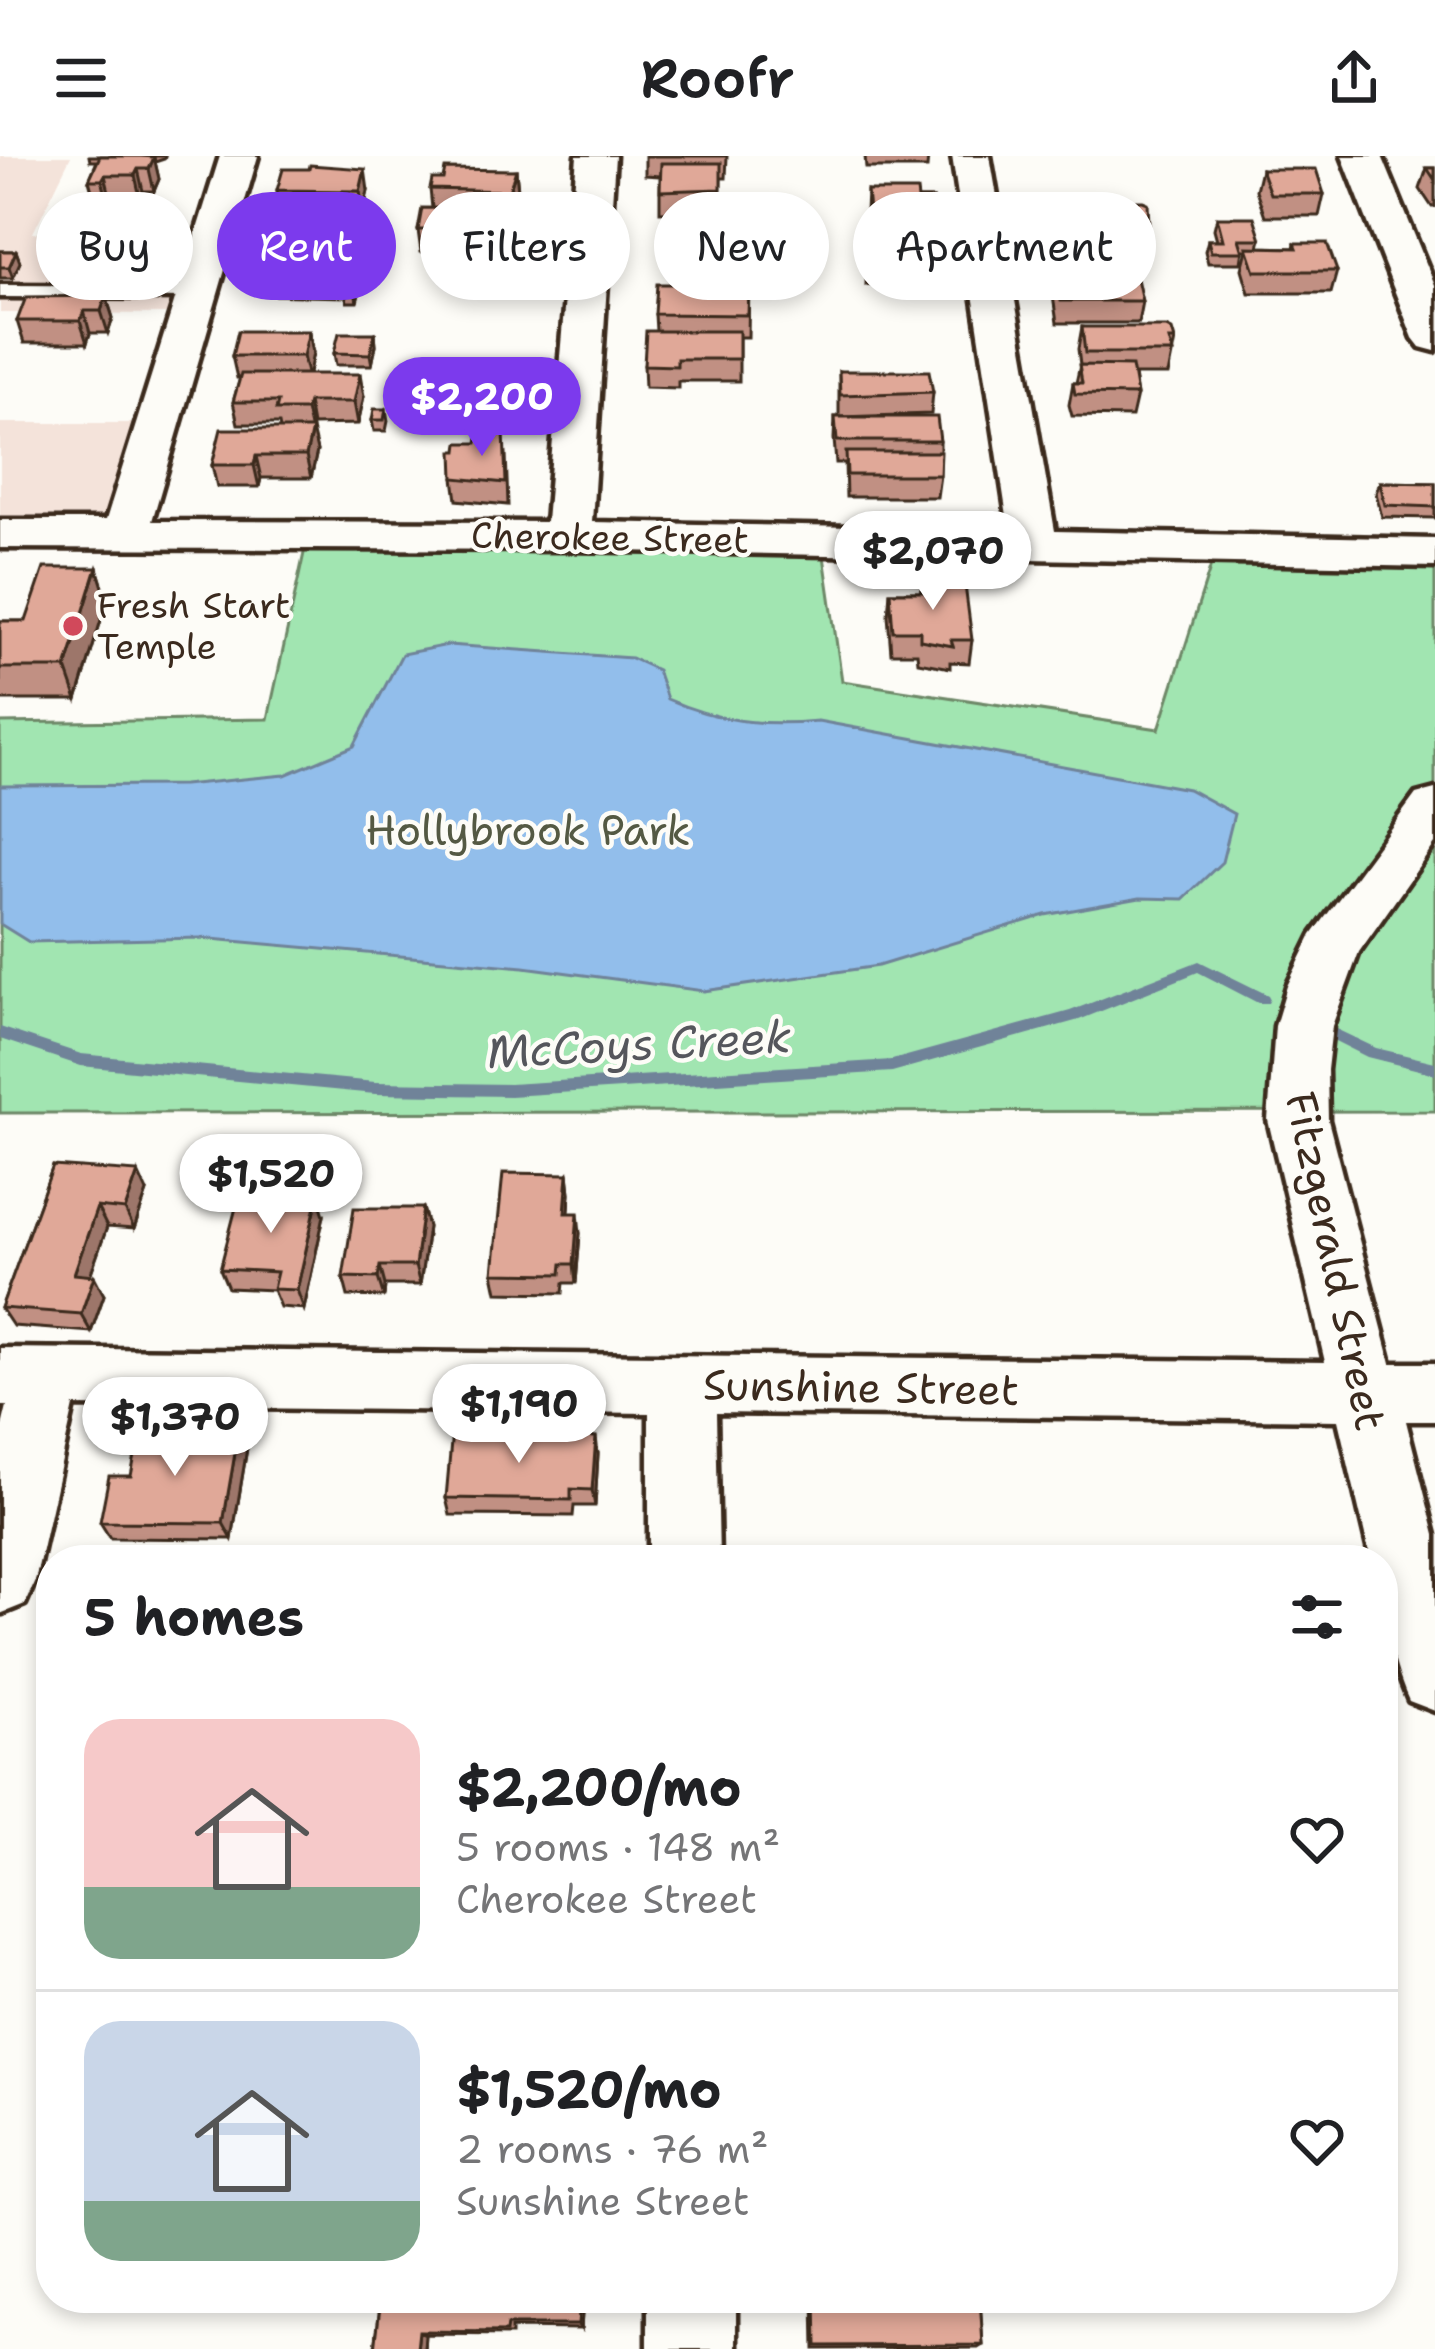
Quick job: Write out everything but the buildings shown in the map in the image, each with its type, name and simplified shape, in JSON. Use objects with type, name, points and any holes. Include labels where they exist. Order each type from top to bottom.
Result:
[{"type":"street","points":[[125,533],[239,156]]},
{"type":"street","points":[[568,536],[596,156]]},
{"type":"street","points":[[971,156],[1034,544]]},
{"type":"street","points":[[1362,156],[1435,338]]},
{"type":"street","name":"Cherokee Street","points":[[0,534],[568,536],[1435,553]]},
{"type":"street","name":"Fitzgerald Street","points":[[1435,807],[1348,921],[1319,971],[1299,1030],[1295,1079],[1298,1120],[1435,1676]]},
{"type":"street","points":[[0,1581],[24,1377]]},
{"type":"street","name":"Sunshine Street","points":[[24,1377],[1435,1392]]},
{"type":"street","points":[[682,1385],[684,1545]]},
{"type":"street","points":[[692,2313],[692,2349]]},
{"type":"lane","points":[[0,291],[198,292]]},
{"type":"shaded area","points":[[0,156],[71,156],[53,192],[36,192],[36,300],[181,300],[177,314],[0,313]]},
{"type":"shaded area","points":[[193,236],[202,236],[193,264]]},
{"type":"shaded area","points":[[0,423],[144,423],[108,544],[0,544]]},
{"type":"green space","name":"Hollybrook Park","points":[[306,544],[823,549],[842,681],[1159,729],[1213,559],[1435,563],[1435,1111],[0,1113],[0,723],[268,719]]},
{"type":"water","points":[[448,645],[631,658],[657,670],[667,699],[705,713],[759,722],[818,721],[1188,789],[1234,814],[1222,862],[1183,899],[1140,898],[1045,915],[878,966],[704,991],[524,967],[200,938],[29,942],[0,924],[0,786],[183,785],[285,775],[354,746],[402,654]]},
{"type":"waterway","name":"McCoys Creek","points":[[0,1033],[81,1060],[375,1088],[510,1090],[892,1066],[1074,1016],[1199,966],[1263,999]]},
{"type":"waterway","name":"McCoys Creek","points":[[1336,1035],[1372,1053],[1435,1068]]},
{"type":"place","name":"Fresh Start Temple","points":[[73,626]]}]
